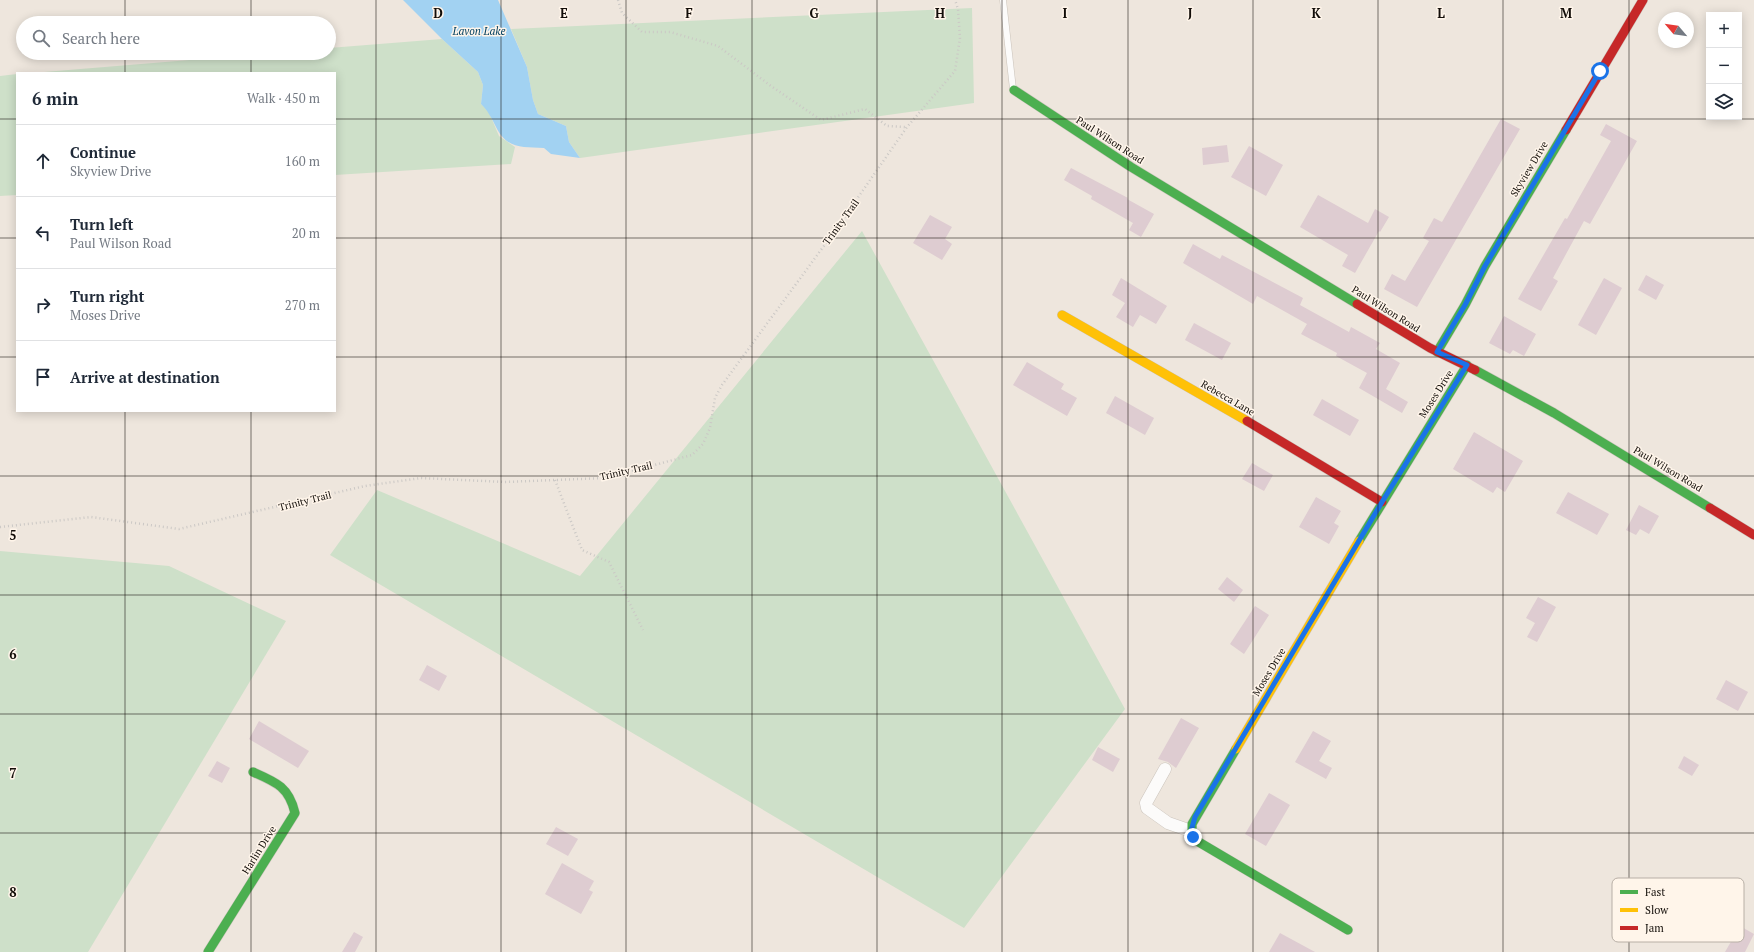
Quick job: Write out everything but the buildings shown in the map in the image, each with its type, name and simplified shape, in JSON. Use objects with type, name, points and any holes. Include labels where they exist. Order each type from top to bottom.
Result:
[{"type":"street","name":"Skyview Drive","points":[[1437,352],[1465,305],[1485,266],[1643,0]]},
{"type":"street","name":"Paul Wilson Road","points":[[1014,90],[1131,167],[1437,352],[1467,365],[1572,424],[1754,535]]},
{"type":"street","name":"Rebecca Lane","points":[[1062,315],[1259,428],[1382,502]]},
{"type":"street","name":"Moses Drive","points":[[1191,831],[1195,817],[1382,502],[1467,365]]},
{"type":"street","points":[[1165,769],[1146,803],[1146,808],[1168,823],[1191,831],[1193,837],[1197,841],[1348,930]]},
{"type":"street","name":"Harlin Drive","points":[[208,952],[295,813],[293,800],[287,791],[272,781],[253,772]]},
{"type":"lane","points":[[1003,0],[1014,90]]},
{"type":"path","points":[[618,0],[622,13],[642,32],[670,32],[718,46],[771,86],[821,120],[866,109],[886,126],[907,127]]},
{"type":"path","name":"Trinity Trail","points":[[0,527],[91,517],[179,529],[365,486],[421,478],[505,482],[605,478],[692,455],[703,444],[710,428],[715,398],[722,385],[829,239],[907,127],[955,71],[960,38],[958,9],[955,0]]},
{"type":"path","points":[[555,480],[582,550],[609,562],[643,630]]},
{"type":"green space","points":[[972,8],[974,103],[580,158],[569,142],[566,126],[538,114],[533,100],[527,67],[511,29]]},
{"type":"green space","points":[[442,39],[478,72],[483,85],[481,104],[488,110],[499,136],[515,147],[511,164],[336,175],[336,72],[44,72],[189,60],[336,60],[336,47]]},
{"type":"green space","points":[[16,74],[16,195],[0,196],[0,76]]},
{"type":"green space","points":[[862,231],[1125,709],[964,928],[330,555],[377,490],[580,576]]},
{"type":"green space","points":[[0,551],[169,566],[286,621],[88,952],[0,952]]},
{"type":"water","name":"Lavon Lake","points":[[403,0],[498,0],[527,67],[533,100],[538,114],[566,126],[569,142],[580,158],[551,154],[544,148],[521,147],[509,143],[504,139],[499,133],[491,117],[481,104],[483,85],[478,72]]},
{"type":"traffic: fast","points":[[1014,90],[1131,167],[1357,304]]},
{"type":"traffic: fast","points":[[1437,352],[1465,305],[1485,266],[1566,130]]},
{"type":"traffic: fast","points":[[1359,541],[1467,365]]},
{"type":"traffic: fast","points":[[1475,370],[1554,413],[1710,508]]},
{"type":"traffic: fast","points":[[1236,749],[1192,824],[1192,833],[1197,841],[1348,930]]},
{"type":"traffic: fast","points":[[208,952],[295,813],[289,797],[280,786],[253,772]]},
{"type":"traffic: slow","points":[[1062,315],[1247,421]]},
{"type":"traffic: slow","points":[[1236,749],[1359,541]]},
{"type":"traffic: jam","points":[[1566,130],[1643,0]]},
{"type":"traffic: jam","points":[[1357,304],[1430,348],[1475,370]]},
{"type":"traffic: jam","points":[[1247,421],[1382,502]]},
{"type":"traffic: jam","points":[[1710,508],[1754,535]]},
{"type":"route","points":[[1193,837],[1191,831],[1195,817],[1327,597],[1382,502],[1467,365],[1437,352],[1465,305],[1485,266],[1600,71]]}]
